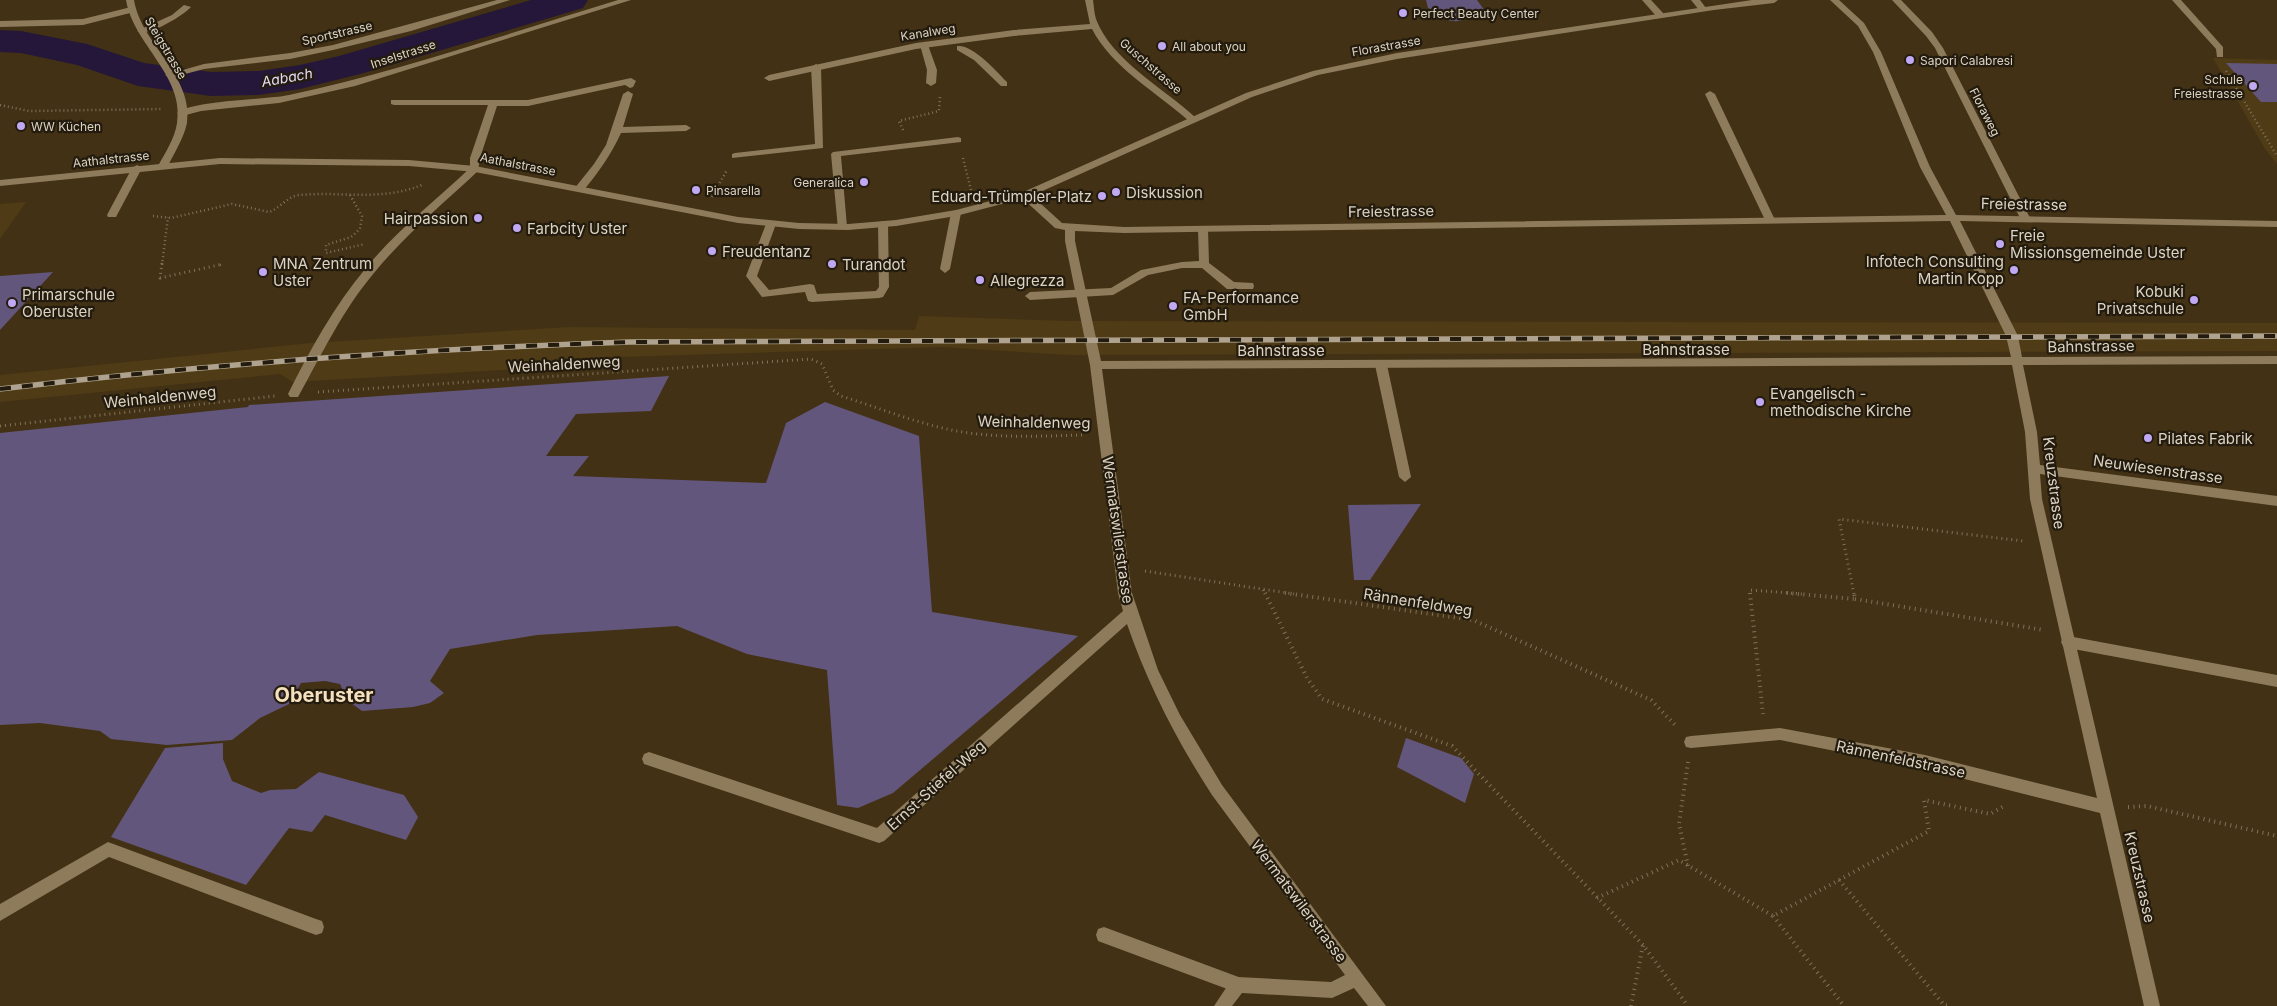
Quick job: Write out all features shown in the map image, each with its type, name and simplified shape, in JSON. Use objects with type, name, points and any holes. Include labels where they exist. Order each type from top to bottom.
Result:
[{"type":"street","name":"Steigstrasse","points":[[130,0],[131,10],[168,71],[177,90],[182,113],[182,124],[163,166]]},
{"type":"street","name":"Sportstrasse","points":[[168,71],[184,70],[201,65],[325,50],[400,31],[506,0]]},
{"type":"street","name":"Inselstrasse","points":[[182,113],[201,108],[279,100],[352,84],[627,0]]},
{"type":"street","name":"Guschstrasse","points":[[1089,0],[1090,17],[1102,38],[1126,63],[1183,109],[1193,120]]},
{"type":"street","points":[[1646,0],[1660,15]]},
{"type":"street","points":[[1695,0],[1702,8]]},
{"type":"street","name":"Florastrasse","points":[[1025,195],[1251,94],[1293,79],[1352,64],[1702,8],[1774,0]]},
{"type":"street","name":"Kreuzstrasse","points":[[1834,0],[1868,34],[1878,52],[1925,167],[1953,218],[2012,336],[2031,432],[2036,499],[2152,1006]]},
{"type":"street","name":"Floraweg","points":[[1896,0],[1929,34],[1939,48],[2025,218]]},
{"type":"street","points":[[2176,0],[2220,49],[2220,56]]},
{"type":"street","points":[[142,31],[175,17],[187,7]]},
{"type":"street","points":[[0,24],[83,22],[131,10]]},
{"type":"street","name":"Kanalweg","points":[[769,78],[882,52],[924,45],[1014,33],[1094,26]]},
{"type":"street","points":[[924,45],[932,70],[931,83]]},
{"type":"street","points":[[960,48],[977,58],[1004,84]]},
{"type":"street","points":[[735,156],[820,146],[816,67]]},
{"type":"street","points":[[394,102],[528,103],[631,80],[618,130],[601,164],[579,189]]},
{"type":"street","points":[[1710,94],[1770,220]]},
{"type":"street","points":[[294,394],[312,357],[346,301],[371,269],[475,169],[475,158],[494,102]]},
{"type":"street","points":[[618,130],[686,128]]},
{"type":"street","points":[[842,227],[836,154],[958,140]]},
{"type":"street","name":"Aathalstrasse","points":[[0,182],[136,168],[271,160],[409,163],[475,169],[738,220],[772,224],[842,227],[883,224],[956,214],[1025,195]]},
{"type":"street","points":[[112,215],[136,168]]},
{"type":"street","name":"Freiestrasse","points":[[1025,195],[1049,219],[1059,226],[1070,228],[1203,229],[1953,218],[2277,224]]},
{"type":"street","points":[[945,269],[956,214]]},
{"type":"street","points":[[772,224],[751,276],[766,294],[810,288],[812,298],[879,294],[884,287],[883,224]]},
{"type":"street","name":"Wermatswilerstrasse","points":[[1070,228],[1070,241],[1096,365],[1125,593],[1130,613],[1153,671],[1195,757],[1257,846],[1378,1006]]},
{"type":"street","points":[[1203,229],[1204,264]]},
{"type":"street","points":[[1030,296],[1113,292],[1145,272],[1159,268],[1204,264],[1231,286],[1249,286]]},
{"type":"street","name":"Bahnstrasse","points":[[1096,365],[2277,360]]},
{"type":"street","points":[[1382,365],[1405,477]]},
{"type":"street","name":"Neuwiesenstrasse","points":[[2034,469],[2277,502]]},
{"type":"street","name":"Ernst-Stiefel-Weg","points":[[649,760],[879,836],[1130,613]]},
{"type":"street","points":[[2067,638],[2277,681]]},
{"type":"street","name":"Rännenfeldstrasse","points":[[1691,742],[1780,734],[1925,762],[2108,808]]},
{"type":"street","points":[[0,914],[108,848],[316,928]]},
{"type":"street","name":"Wermatswilerstrasse","points":[[1104,935],[1238,985],[1332,990],[1357,978]]},
{"type":"street","points":[[1222,1006],[1238,985]]},
{"type":"path","points":[[2220,56],[2220,62],[2277,156]]},
{"type":"path","points":[[0,104],[28,111],[163,109]]},
{"type":"path","points":[[958,140],[972,194]]},
{"type":"path","points":[[709,204],[735,156]]},
{"type":"path","points":[[153,216],[168,218],[232,204],[269,212],[275,210],[296,195],[397,194],[427,182]]},
{"type":"path","points":[[350,195],[362,216],[361,227],[353,236],[326,245],[326,253],[376,242],[394,245]]},
{"type":"path","points":[[168,218],[160,278],[223,264]]},
{"type":"path","name":"Weinhaldenweg","points":[[0,426],[294,394],[476,380],[810,360],[822,364],[831,386],[837,393],[952,430],[984,434],[1029,436],[1106,434]]},
{"type":"path","points":[[1855,599],[1839,519],[2046,544]]},
{"type":"path","name":"Rännenfeldweg","points":[[1140,570],[1263,590],[1473,620],[1651,700],[1691,742]]},
{"type":"path","points":[[1263,590],[1307,678],[1322,699],[1452,746],[1643,945],[1688,1006]]},
{"type":"path","points":[[1765,736],[1750,590],[1855,599],[2067,638]]},
{"type":"path","points":[[1688,866],[1679,824],[1691,742]]},
{"type":"path","points":[[1773,916],[1929,831],[1924,800],[1990,814],[2016,799],[2023,787]]},
{"type":"path","points":[[2108,808],[2147,806],[2277,836]]},
{"type":"path","points":[[1597,898],[1679,860],[1773,916],[1844,1006]]},
{"type":"path","points":[[1840,880],[1943,1005],[1950,1006]]},
{"type":"path","points":[[1631,1006],[1643,945]]},
{"type":"shaded area","points":[[1426,0],[1477,0],[1485,11],[1462,20],[1450,20],[1428,8]]},
{"type":"shaded area","name":"Schule Freiestrasse","points":[[2213,58],[2277,60],[2277,164],[2265,149]]},
{"type":"shaded area","points":[[2226,63],[2277,64],[2277,102],[2261,102]]},
{"type":"shaded area","points":[[26,202],[0,239],[0,204]]},
{"type":"shaded area","name":"Primarschule Oberuster","points":[[53,272],[0,330],[0,276]]},
{"type":"shaded area","points":[[919,316],[1070,321],[2277,323],[2277,351],[1070,355],[942,347],[554,359],[551,367],[293,382],[280,374],[0,402],[0,375],[311,343],[569,327],[915,330]]},
{"type":"shaded area","points":[[669,376],[651,411],[576,414],[546,456],[589,456],[573,476],[766,483],[786,423],[825,402],[919,436],[932,612],[1078,636],[893,793],[858,808],[837,805],[827,670],[747,654],[677,626],[537,635],[450,649],[430,681],[444,693],[430,703],[413,707],[362,711],[347,700],[340,684],[325,681],[301,683],[289,704],[260,718],[232,740],[167,745],[111,739],[100,731],[40,723],[0,725],[0,433],[248,407],[249,405]]},
{"type":"shaded area","points":[[1421,504],[1370,580],[1354,580],[1348,505]]},
{"type":"shaded area","points":[[1406,738],[1461,758],[1474,774],[1465,803],[1397,767]]},
{"type":"shaded area","points":[[223,743],[223,759],[232,781],[261,793],[270,790],[296,789],[319,772],[404,795],[418,817],[406,840],[325,815],[312,832],[289,828],[246,885],[111,837],[165,748]]},
{"type":"waterway","name":"Aabach","points":[[0,41],[21,42],[87,56],[138,74],[211,84],[259,83],[300,77],[350,65],[570,0]]},
{"type":"railway","points":[[0,389],[157,372],[393,353],[629,342],[2277,336]]},
{"type":"place","name":"Perfect Beauty Center","points":[[1403,13]]},
{"type":"place","name":"All about you","points":[[1162,46]]},
{"type":"place","name":"Sapori Calabresi","points":[[1910,60]]},
{"type":"place","name":"Schule Freiestrasse","points":[[2253,86]]},
{"type":"place","name":"WW Küchen","points":[[21,126]]},
{"type":"place","name":"Generalica","points":[[864,182]]},
{"type":"place","name":"Pinsarella","points":[[696,190]]},
{"type":"place","name":"Diskussion","points":[[1116,192]]},
{"type":"place","name":"Eduard-Trümpler-Platz","points":[[1102,196]]},
{"type":"place","name":"Hairpassion","points":[[478,218]]},
{"type":"place","name":"Farbcity Uster","points":[[517,228]]},
{"type":"place","name":"Freie Missionsgemeinde Uster","points":[[2000,244]]},
{"type":"place","name":"Freudentanz","points":[[712,251]]},
{"type":"place","name":"Turandot","points":[[832,264]]},
{"type":"place","name":"Infotech Consulting Martin Kopp","points":[[2014,270]]},
{"type":"place","name":"MNA Zentrum Uster","points":[[263,272]]},
{"type":"place","name":"Allegrezza","points":[[980,280]]},
{"type":"place","name":"Kobuki Privatschule","points":[[2194,300]]},
{"type":"place","name":"Primarschule Oberuster","points":[[12,303]]},
{"type":"place","name":"FA-Performance GmbH","points":[[1173,306]]},
{"type":"place","name":"Evangelisch - methodische Kirche","points":[[1760,402]]},
{"type":"place","name":"Pilates Fabrik","points":[[2148,438]]},
{"type":"district","name":"Oberuster","points":[[324,695]]}]
